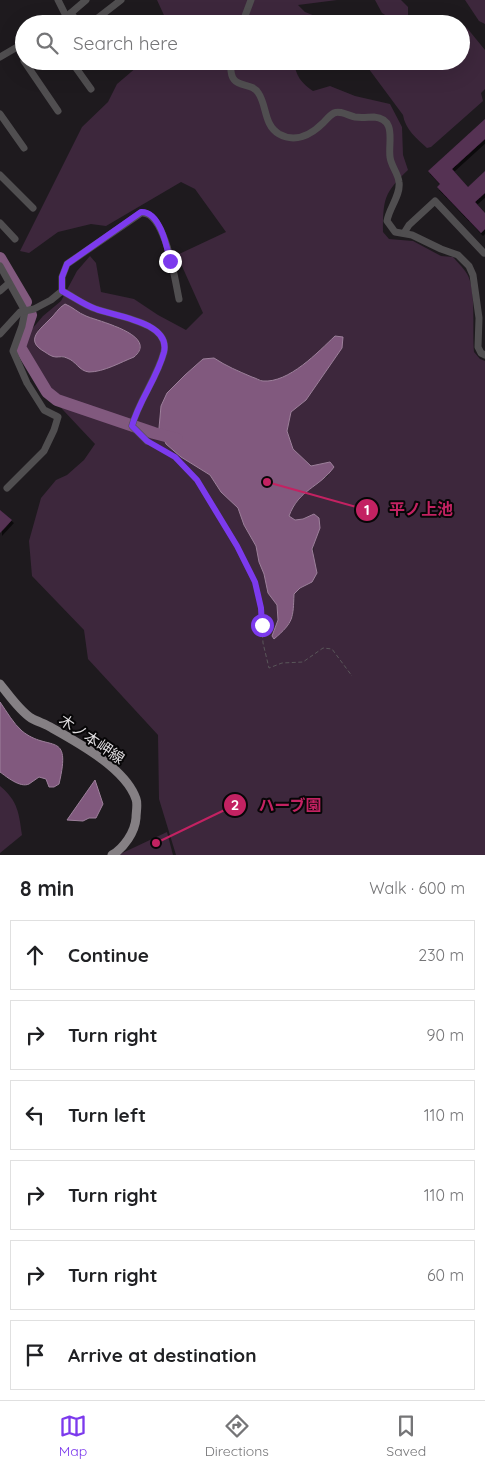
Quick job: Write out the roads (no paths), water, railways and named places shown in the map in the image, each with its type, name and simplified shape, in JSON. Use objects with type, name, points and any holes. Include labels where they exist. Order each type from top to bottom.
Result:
[{"type":"main road","name":"木ノ本岬線","points":[[0,684],[31,718],[51,727],[104,761],[120,775],[131,790],[137,800],[136,824],[119,851],[112,855]]},
{"type":"street","points":[[58,0],[69,15],[86,0]]},
{"type":"street","points":[[102,15],[121,0]]},
{"type":"street","points":[[245,15],[251,0]]},
{"type":"street","points":[[0,57],[15,49]]},
{"type":"street","points":[[30,70],[58,111]]},
{"type":"street","points":[[77,70],[91,89]]},
{"type":"street","points":[[230,70],[232,77],[239,84],[252,87],[258,92],[269,124],[278,133],[293,137],[309,135],[332,113],[339,112],[360,118],[375,117],[383,119],[387,123],[390,128],[391,161],[399,182],[399,191],[388,214],[387,221],[395,232],[412,235],[458,255],[469,266],[473,274],[479,318],[478,347],[481,353],[485,355]]},
{"type":"street","points":[[0,114],[24,148]]},
{"type":"street","points":[[0,175],[33,208]]},
{"type":"street","points":[[404,233],[409,225],[435,201],[484,253]]},
{"type":"street","points":[[0,334],[20,312],[34,309],[52,300],[62,291],[62,277],[67,264],[141,212],[152,215],[158,224],[166,243],[179,299]]},
{"type":"street","points":[[0,223],[15,239]]},
{"type":"street","points":[[0,266],[24,311],[22,326],[13,351],[27,383],[44,410],[58,417],[44,451],[7,488]]},
{"type":"street","points":[[0,291],[9,283]]},
{"type":"street","points":[[62,291],[96,309],[135,319],[152,328],[162,339],[164,349],[159,366],[135,413],[132,426],[147,441]]},
{"type":"waterway","points":[[0,258],[26,302]]},
{"type":"waterway","points":[[31,315],[20,347],[47,392],[57,400],[177,439]]},
{"type":"place","name":"平ノ上池","points":[[267,482]]},
{"type":"place","name":"ハーブ園","points":[[156,843]]}]
